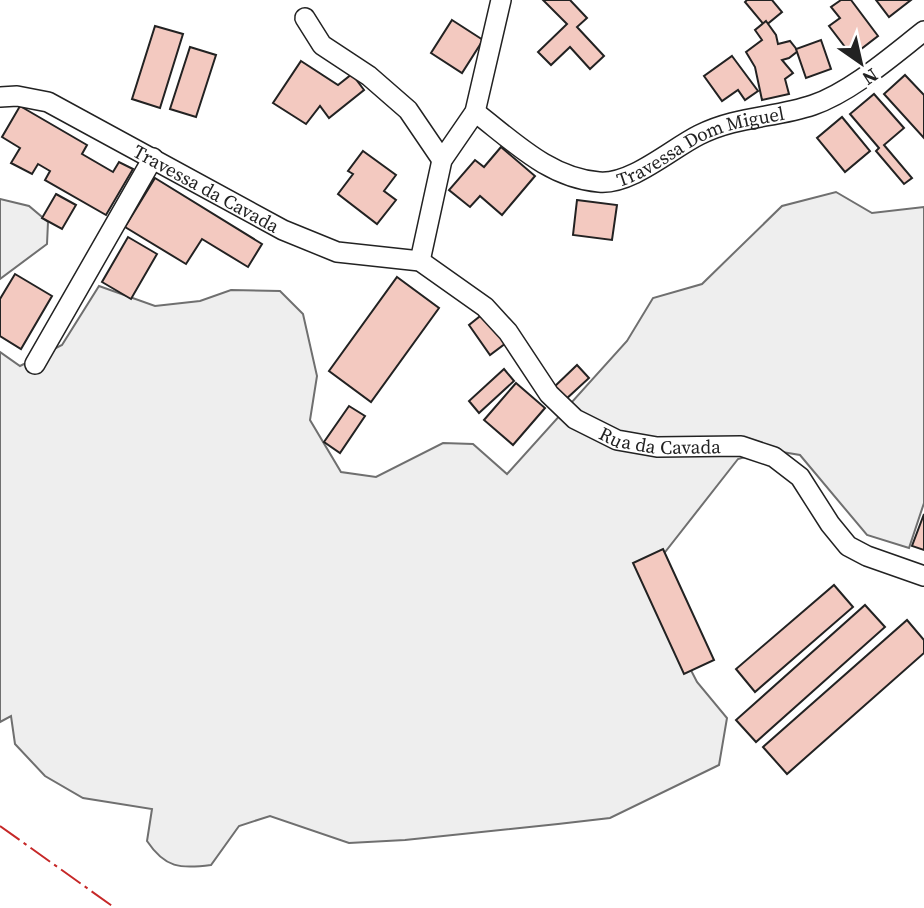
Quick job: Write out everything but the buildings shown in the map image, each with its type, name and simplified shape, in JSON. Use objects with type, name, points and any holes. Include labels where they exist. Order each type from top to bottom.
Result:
[{"type":"street","points":[[420,261],[442,160],[475,112],[501,0]]},
{"type":"street","points":[[305,18],[322,45],[369,76],[408,110],[442,160]]},
{"type":"street","name":"Travessa Dom Miguel","points":[[475,112],[550,169],[598,182],[617,181],[699,135],[730,122],[813,105],[845,88],[924,32]]},
{"type":"street","name":"Travessa da Cavada","points":[[0,97],[17,96],[48,102],[283,230],[337,252],[420,261]]},
{"type":"street","points":[[35,364],[153,158]]},
{"type":"street","name":"Rua da Cavada","points":[[420,261],[485,307],[508,332],[549,394],[575,419],[617,440],[657,447],[741,446],[774,457],[800,477],[830,524],[848,546],[867,556],[924,576]]},
{"type":"shaded area","points":[[836,192],[872,213],[924,207],[924,503],[909,548],[867,535],[800,455],[770,450],[738,459],[644,579],[697,682],[727,718],[719,765],[610,818],[558,824],[349,843],[270,816],[239,826],[211,865],[190,867],[167,862],[147,841],[152,809],[83,798],[45,776],[15,744],[11,716],[0,722],[0,352],[20,366],[62,345],[99,286],[155,306],[200,301],[231,290],[280,291],[303,314],[317,376],[310,420],[341,472],[376,477],[443,443],[473,444],[507,474],[627,341],[653,298],[702,284],[782,206]]},
{"type":"shaded area","points":[[0,199],[29,206],[48,222],[47,244],[0,279]]},
{"type":"power","points":[[0,826],[115,908]]}]
